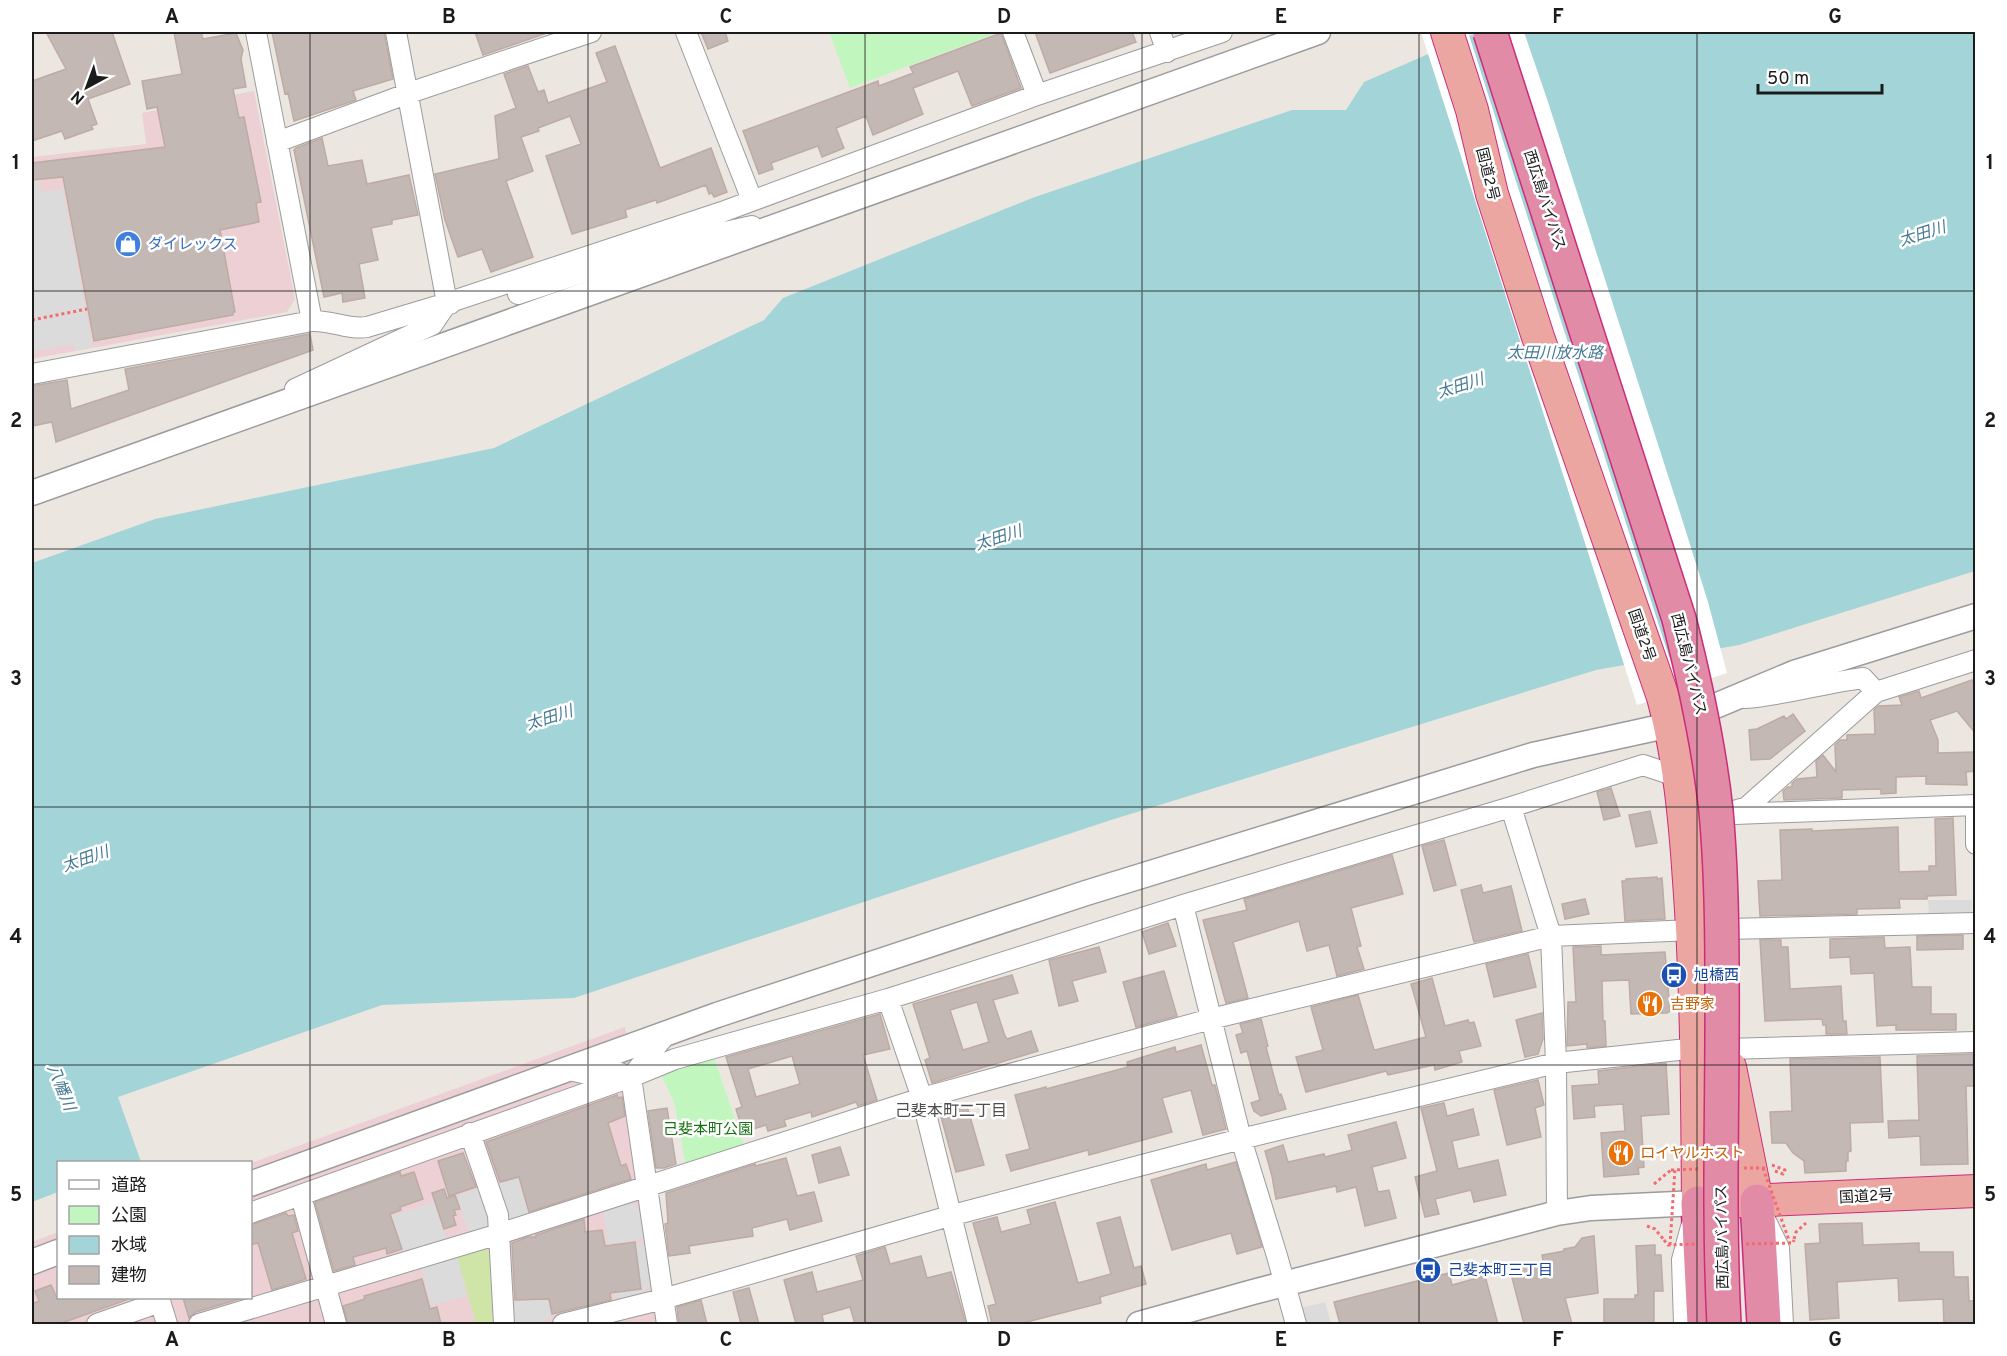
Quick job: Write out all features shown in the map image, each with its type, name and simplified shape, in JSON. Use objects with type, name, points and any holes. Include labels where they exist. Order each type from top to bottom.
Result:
[{"type":"highway","name":"国道2号","points":[[1447,32],[1472,110],[1492,194],[1538,337],[1667,711],[1679,777],[1693,930],[1712,1049],[1757,1201]]},
{"type":"highway","name":"国道2号","points":[[1492,32],[1654,527],[1713,697],[1713,743],[1721,816],[1726,929],[1698,1203],[1976,1191]]},
{"type":"highway","name":"西広島バイパス","points":[[1492,32],[1678,619],[1697,692],[1709,755],[1718,833],[1722,928],[1724,1324]]},
{"type":"highway","name":"西広島バイパス","points":[[1513,32],[1675,534],[1698,610],[1724,720],[1734,782],[1741,865],[1745,1324]]},
{"type":"highway","points":[[1757,1201],[1764,1324]]},
{"type":"highway","points":[[1698,1203],[1704,1324]]},
{"type":"street","points":[[256,32],[312,321]]},
{"type":"street","points":[[214,429],[432,325],[447,303],[396,32]]},
{"type":"street","points":[[277,142],[409,93],[591,32]]},
{"type":"street","points":[[686,32],[752,200]]},
{"type":"street","points":[[1013,32],[1037,95]]},
{"type":"street","points":[[1160,32],[1167,51]]},
{"type":"street","points":[[32,374],[312,321],[323,321],[358,329],[367,327],[447,303],[752,200],[1037,95],[1222,32]]},
{"type":"street","points":[[32,493],[1318,32]]},
{"type":"street","points":[[447,303],[471,309],[666,245],[738,228],[777,225]]},
{"type":"street","points":[[614,262],[667,264]]},
{"type":"street","points":[[252,1183],[668,1032],[1086,893],[1976,616]]},
{"type":"street","points":[[1721,816],[1747,807],[1876,692],[1976,660]]},
{"type":"street","points":[[1713,697],[1768,696],[1863,678],[1876,692]]},
{"type":"street","points":[[252,1212],[631,1077],[675,1059],[888,999],[1183,905],[1643,765],[1679,777]]},
{"type":"street","points":[[1511,807],[1551,936],[1556,1063],[1557,1213]]},
{"type":"street","points":[[1721,816],[1976,807],[1976,844]]},
{"type":"street","points":[[1183,905],[1241,1139],[1296,1324]]},
{"type":"street","points":[[1726,929],[1976,923]]},
{"type":"street","points":[[199,1324],[499,1234],[922,1098],[1211,1019],[1551,936],[1693,930]]},
{"type":"street","points":[[888,999],[922,1098],[953,1215],[978,1324]]},
{"type":"street","points":[[667,1324],[631,1077],[668,1032]]},
{"type":"street","points":[[563,1324],[663,1299],[953,1215],[1241,1139],[1556,1063],[1712,1049],[1976,1042]]},
{"type":"street","points":[[566,1069],[587,1074],[614,1071],[631,1077]]},
{"type":"street","points":[[470,1133],[498,1215],[504,1324]]},
{"type":"street","points":[[301,1196],[336,1324]]},
{"type":"street","points":[[1757,1201],[1779,1248],[1783,1324]]},
{"type":"street","points":[[1139,1324],[1557,1213],[1591,1208],[1698,1203],[1682,1260],[1684,1324]]},
{"type":"street","points":[[32,1262],[57,1252]]},
{"type":"street","points":[[97,1324],[123,1318],[156,1302],[167,1324]]},
{"type":"path","points":[[32,320],[87,309]]},
{"type":"path","points":[[1763,1168],[1792,1242],[1801,1226],[1813,1220]]},
{"type":"path","points":[[1651,1185],[1673,1170],[1670,1245]]},
{"type":"path","points":[[1642,1225],[1655,1229],[1664,1240]]},
{"type":"shaded area","points":[[254,91],[295,299],[287,312],[32,359],[32,157],[146,144],[142,113]]},
{"type":"shaded area","points":[[39,180],[41,192],[63,189],[93,347],[74,351],[73,344],[35,351],[32,337],[32,181]]},
{"type":"shaded area","points":[[1928,900],[1972,900],[1972,910],[1966,917],[1929,917]]},
{"type":"shaded area","points":[[625,1027],[668,1324],[32,1324],[32,1242],[57,1232],[57,1299],[252,1299],[252,1163]]},
{"type":"shaded area","points":[[518,1178],[530,1218],[514,1223],[506,1218],[496,1185]]},
{"type":"shaded area","points":[[480,1188],[491,1220],[486,1230],[470,1235],[466,1223],[470,1221],[465,1222],[457,1196]]},
{"type":"shaded area","points":[[434,1202],[447,1241],[404,1254],[392,1216]]},
{"type":"shaded area","points":[[631,1203],[639,1209],[644,1239],[608,1244],[603,1209]]},
{"type":"shaded area","points":[[645,1244],[650,1286],[643,1296],[616,1302],[615,1293],[642,1289],[635,1245]]},
{"type":"shaded area","points":[[456,1253],[467,1296],[431,1305],[420,1263]]},
{"type":"shaded area","points":[[549,1300],[553,1318],[528,1324],[510,1322],[509,1301]]},
{"type":"shaded area","points":[[1325,1302],[1331,1324],[1305,1324],[1301,1308]]},
{"type":"green space","points":[[829,32],[999,32],[850,88]]},
{"type":"green space","name":"己斐本町公園","points":[[713,1055],[745,1149],[686,1166],[675,1105],[661,1074]]},
{"type":"green space","points":[[482,1246],[492,1255],[497,1324],[476,1324],[456,1253]]},
{"type":"water","name":"太田川放水路","points":[[1479,32],[1975,32],[1975,571],[1739,645],[1596,670],[1111,820],[574,998],[382,1005],[118,1097],[141,1161],[57,1161],[57,1192],[32,1202],[32,563],[155,519],[494,448],[764,320],[783,298],[1035,197],[1292,110],[1346,110],[1364,82]]},
{"type":"pier","points":[[1421,32],[1468,32],[1680,691],[1637,705]]},
{"type":"pier","points":[[1477,32],[1524,32],[1682,519],[1727,673],[1684,687]]},
{"type":"building","points":[[46,32],[112,32],[130,84],[88,99],[97,124],[91,126],[93,129],[65,139],[62,131],[32,141],[32,81],[66,69]]},
{"type":"building","points":[[174,32],[201,32],[203,39],[236,33],[243,50],[241,59],[246,87],[233,89],[239,118],[244,117],[261,202],[256,203],[259,222],[220,230],[235,312],[233,315],[94,341],[63,177],[32,180],[32,163],[165,147],[157,107],[147,109],[142,81],[182,74]]},
{"type":"building","points":[[272,32],[384,32],[393,79],[353,91],[356,100],[294,121],[288,93],[285,94]]},
{"type":"building","points":[[475,32],[543,32],[544,34],[483,55]]},
{"type":"building","points":[[701,32],[725,32],[728,41],[708,49]]},
{"type":"building","points":[[1035,32],[1132,32],[1136,42],[1050,73]]},
{"type":"building","points":[[1001,33],[1021,88],[972,106],[958,71],[913,88],[923,114],[873,135],[866,116],[836,128],[844,148],[822,157],[818,146],[771,163],[773,169],[759,174],[743,131],[878,81],[879,86],[913,73],[910,67]]},
{"type":"building","points":[[615,46],[660,168],[711,148],[727,192],[714,197],[712,193],[709,194],[706,185],[657,203],[656,200],[625,210],[627,217],[572,234],[546,156],[581,144],[570,116],[521,137],[533,171],[506,181],[533,257],[491,272],[482,249],[458,257],[445,220],[435,174],[499,159],[495,116],[516,108],[504,74],[528,66],[538,92],[544,90],[548,103],[607,82],[596,53]]},
{"type":"building","points":[[322,138],[328,166],[362,160],[367,184],[409,175],[418,215],[392,220],[392,224],[371,228],[378,260],[359,264],[365,298],[343,302],[342,293],[324,297],[294,150]]},
{"type":"building","points":[[310,334],[313,350],[56,442],[52,422],[32,426],[32,386],[67,380],[71,409],[129,390],[125,369]]},
{"type":"building","points":[[1972,680],[1976,690],[1976,734],[1957,711],[1930,720],[1938,740],[1938,753],[1974,752],[1975,771],[1966,772],[1967,785],[1926,784],[1926,776],[1896,777],[1896,793],[1881,794],[1881,789],[1842,790],[1842,798],[1784,800],[1783,791],[1792,787],[1792,783],[1797,779],[1817,777],[1816,761],[1823,755],[1836,772],[1835,745],[1840,740],[1847,740],[1847,735],[1875,734],[1874,710],[1878,706],[1902,705],[1899,697],[1919,691],[1921,698]]},
{"type":"building","points":[[1793,714],[1805,731],[1770,759],[1751,760],[1749,730],[1757,729],[1784,716],[1786,719]]},
{"type":"building","points":[[1611,788],[1620,816],[1604,820],[1597,792]]},
{"type":"building","points":[[1650,811],[1657,843],[1636,847],[1629,815]]},
{"type":"building","points":[[1953,818],[1956,895],[1927,896],[1927,899],[1899,899],[1900,908],[1857,909],[1857,914],[1760,916],[1758,881],[1782,880],[1780,830],[1812,829],[1812,831],[1898,827],[1899,872],[1929,871],[1929,866],[1936,866],[1935,819]]},
{"type":"building","points":[[1444,840],[1456,885],[1434,891],[1422,846]]},
{"type":"building","points":[[1392,855],[1403,894],[1351,908],[1361,946],[1357,947],[1364,969],[1337,976],[1329,945],[1307,951],[1299,921],[1233,942],[1248,998],[1226,1003],[1203,920],[1247,910],[1244,899]]},
{"type":"building","points":[[1657,877],[1657,879],[1662,878],[1665,919],[1625,921],[1622,881]]},
{"type":"building","points":[[1481,885],[1483,893],[1511,886],[1522,931],[1474,942],[1461,890]]},
{"type":"building","points":[[1585,899],[1589,914],[1565,919],[1562,904]]},
{"type":"building","points":[[1168,923],[1176,946],[1149,954],[1142,932]]},
{"type":"building","points":[[1963,935],[1963,949],[1917,950],[1917,936]]},
{"type":"building","points":[[1884,937],[1885,948],[1910,947],[1912,987],[1931,987],[1931,1014],[1956,1014],[1956,1030],[1896,1030],[1896,1025],[1877,1026],[1874,973],[1851,974],[1850,957],[1830,958],[1830,939]]},
{"type":"building","points":[[1760,940],[1781,940],[1781,947],[1788,947],[1790,989],[1841,986],[1843,1021],[1846,1021],[1847,1034],[1826,1034],[1826,1025],[1823,1025],[1822,1019],[1765,1021]]},
{"type":"building","points":[[1601,946],[1601,955],[1665,952],[1670,1011],[1631,1014],[1629,980],[1602,981],[1606,1046],[1587,1048],[1587,1044],[1567,1046],[1568,1002],[1576,1002],[1573,947]]},
{"type":"building","points":[[1099,947],[1106,972],[1072,981],[1078,1001],[1059,1006],[1049,960]]},
{"type":"building","points":[[1528,954],[1536,987],[1494,997],[1486,964]]},
{"type":"building","points":[[1164,971],[1177,1016],[1136,1027],[1123,982]]},
{"type":"building","points":[[1012,975],[1018,993],[993,1000],[1005,1036],[1007,1039],[1031,1031],[1038,1051],[932,1083],[925,1060],[930,1058],[913,1004]],"holes":[[[977,1002],[989,1042],[963,1050],[950,1010]]]},
{"type":"building","points":[[1432,978],[1445,1026],[1468,1020],[1469,1023],[1474,1022],[1481,1046],[1459,1051],[1462,1062],[1435,1070],[1434,1065],[1388,1075],[1386,1071],[1306,1092],[1296,1057],[1323,1050],[1311,1007],[1358,995],[1375,1050],[1426,1037],[1411,984]]},
{"type":"building","points":[[1542,1013],[1543,1039],[1538,1054],[1525,1057],[1516,1020]]},
{"type":"building","points":[[880,1014],[890,1049],[863,1055],[877,1100],[858,1106],[856,1102],[812,1117],[811,1112],[784,1120],[786,1126],[768,1131],[766,1125],[743,1132],[736,1109],[742,1107],[726,1057]],"holes":[[[792,1056],[800,1084],[756,1097],[748,1069]]]},
{"type":"building","points":[[1261,1019],[1279,1095],[1281,1094],[1286,1109],[1261,1116],[1254,1111],[1251,1103],[1260,1100],[1247,1051],[1241,1053],[1236,1035],[1243,1033],[1240,1024]]},
{"type":"building","points":[[1201,1045],[1212,1085],[1215,1085],[1226,1129],[1203,1135],[1191,1090],[1162,1098],[1172,1132],[1089,1155],[1088,1150],[1011,1171],[1006,1155],[1030,1149],[1015,1095],[1128,1067],[1127,1062],[1175,1047],[1176,1052]]},
{"type":"building","points":[[1973,1054],[1974,1086],[1966,1086],[1968,1164],[1921,1165],[1920,1136],[1889,1138],[1888,1121],[1919,1120],[1917,1056]]},
{"type":"building","points":[[1880,1057],[1883,1122],[1850,1123],[1851,1151],[1848,1152],[1846,1171],[1805,1173],[1804,1161],[1793,1153],[1786,1143],[1772,1143],[1770,1112],[1792,1111],[1790,1059]]},
{"type":"building","points":[[1666,1063],[1669,1114],[1641,1116],[1644,1167],[1638,1168],[1639,1174],[1604,1177],[1601,1133],[1625,1131],[1623,1104],[1594,1106],[1595,1117],[1574,1119],[1572,1086],[1599,1084],[1598,1071]]},
{"type":"building","points":[[1538,1080],[1544,1105],[1535,1108],[1541,1137],[1507,1145],[1494,1090]]},
{"type":"building","points":[[617,1095],[618,1098],[622,1097],[625,1116],[608,1123],[621,1166],[626,1164],[631,1179],[529,1212],[519,1177],[500,1182],[486,1142]]},
{"type":"building","points":[[1444,1103],[1447,1116],[1473,1109],[1479,1135],[1452,1141],[1458,1169],[1498,1160],[1506,1195],[1474,1202],[1471,1190],[1435,1199],[1439,1214],[1425,1217],[1415,1177],[1437,1171],[1421,1108]]},
{"type":"building","points":[[967,1106],[984,1165],[956,1172],[940,1113]]},
{"type":"building","points":[[667,1108],[676,1164],[656,1168],[648,1111]]},
{"type":"building","points":[[1396,1122],[1406,1158],[1372,1167],[1378,1192],[1389,1190],[1396,1218],[1365,1226],[1356,1187],[1337,1192],[1336,1186],[1276,1199],[1265,1151],[1283,1145],[1288,1162],[1324,1154],[1325,1157],[1352,1150],[1348,1135]]},
{"type":"building","points":[[840,1147],[849,1175],[819,1183],[812,1155]]},
{"type":"building","points":[[463,1153],[476,1187],[449,1196],[438,1161]]},
{"type":"building","points":[[786,1158],[797,1196],[814,1192],[822,1221],[790,1230],[787,1219],[752,1228],[753,1236],[689,1246],[690,1253],[669,1256],[665,1224],[668,1223],[666,1193],[755,1164],[755,1166]]},
{"type":"building","points":[[1236,1162],[1262,1247],[1237,1254],[1231,1233],[1172,1250],[1151,1180],[1206,1164],[1207,1170]]},
{"type":"building","points":[[400,1172],[401,1176],[414,1172],[423,1199],[400,1207],[401,1210],[390,1214],[402,1249],[387,1254],[386,1248],[353,1257],[355,1265],[334,1271],[315,1202]]},
{"type":"building","points":[[444,1189],[447,1198],[455,1195],[460,1209],[454,1210],[456,1225],[444,1229],[432,1193]]},
{"type":"building","points":[[1055,1202],[1078,1283],[1111,1274],[1097,1223],[1120,1217],[1134,1268],[1141,1266],[1146,1284],[1100,1297],[1101,1303],[1019,1324],[992,1324],[988,1306],[996,1304],[973,1223],[997,1217],[1001,1232],[1031,1224],[1027,1210]]},
{"type":"building","points":[[286,1213],[288,1216],[294,1215],[298,1231],[292,1233],[306,1279],[272,1290],[258,1243],[252,1244],[252,1224]]},
{"type":"building","points":[[584,1219],[585,1232],[602,1230],[605,1246],[635,1242],[641,1289],[610,1293],[611,1300],[552,1314],[549,1299],[515,1300],[512,1243],[528,1237],[536,1237],[536,1235]]},
{"type":"building","points":[[1862,1223],[1863,1245],[1919,1243],[1919,1252],[1953,1252],[1954,1277],[1968,1277],[1969,1301],[1975,1301],[1976,1324],[1944,1324],[1943,1299],[1899,1301],[1898,1278],[1837,1282],[1839,1318],[1810,1320],[1805,1244],[1820,1243],[1819,1224]]},
{"type":"building","points":[[1594,1236],[1598,1293],[1565,1298],[1572,1324],[1524,1324],[1510,1270],[1543,1261],[1542,1255],[1575,1247],[1582,1238]]},
{"type":"building","points":[[1655,1245],[1655,1255],[1661,1255],[1663,1291],[1654,1291],[1654,1324],[1604,1324],[1604,1299],[1635,1299],[1635,1295],[1638,1295],[1636,1246]]},
{"type":"building","points":[[885,1247],[890,1264],[921,1256],[927,1278],[951,1272],[966,1324],[855,1324],[850,1307],[822,1315],[824,1324],[796,1324],[784,1280],[812,1272],[817,1292],[863,1280],[856,1256]]},
{"type":"building","points":[[1449,1273],[1452,1285],[1485,1276],[1498,1324],[1340,1324],[1334,1302]]},
{"type":"building","points":[[422,1279],[430,1309],[437,1307],[441,1324],[348,1324],[343,1306],[365,1299],[364,1296]]},
{"type":"building","points":[[51,1285],[57,1299],[129,1299],[59,1324],[32,1324],[32,1304],[39,1301],[35,1291]]},
{"type":"building","points":[[749,1288],[759,1324],[741,1324],[733,1292]]},
{"type":"building","points":[[183,1299],[240,1299],[196,1312],[189,1318]]},
{"type":"building","points":[[701,1300],[707,1324],[679,1324],[677,1307]]},
{"type":"place","name":"ダイレックス","points":[[128,244]]},
{"type":"place","name":"旭橋西","points":[[1674,975]]},
{"type":"place","name":"吉野家","points":[[1650,1004]]},
{"type":"place","name":"ロイヤルホスト","points":[[1621,1153]]},
{"type":"place","name":"己斐本町三丁目","points":[[1428,1270]]},
{"type":"district","name":"己斐本町二丁目","points":[[951,1110]]},
{"type":"water label","name":"太田川","points":[[1922,233]]},
{"type":"water label","name":"太田川","points":[[1460,385]]},
{"type":"water label","name":"太田川","points":[[998,537]]},
{"type":"water label","name":"太田川","points":[[549,717]]},
{"type":"water label","name":"太田川","points":[[85,858]]},
{"type":"water label","name":"八幡川","points":[[62,1087]]}]
